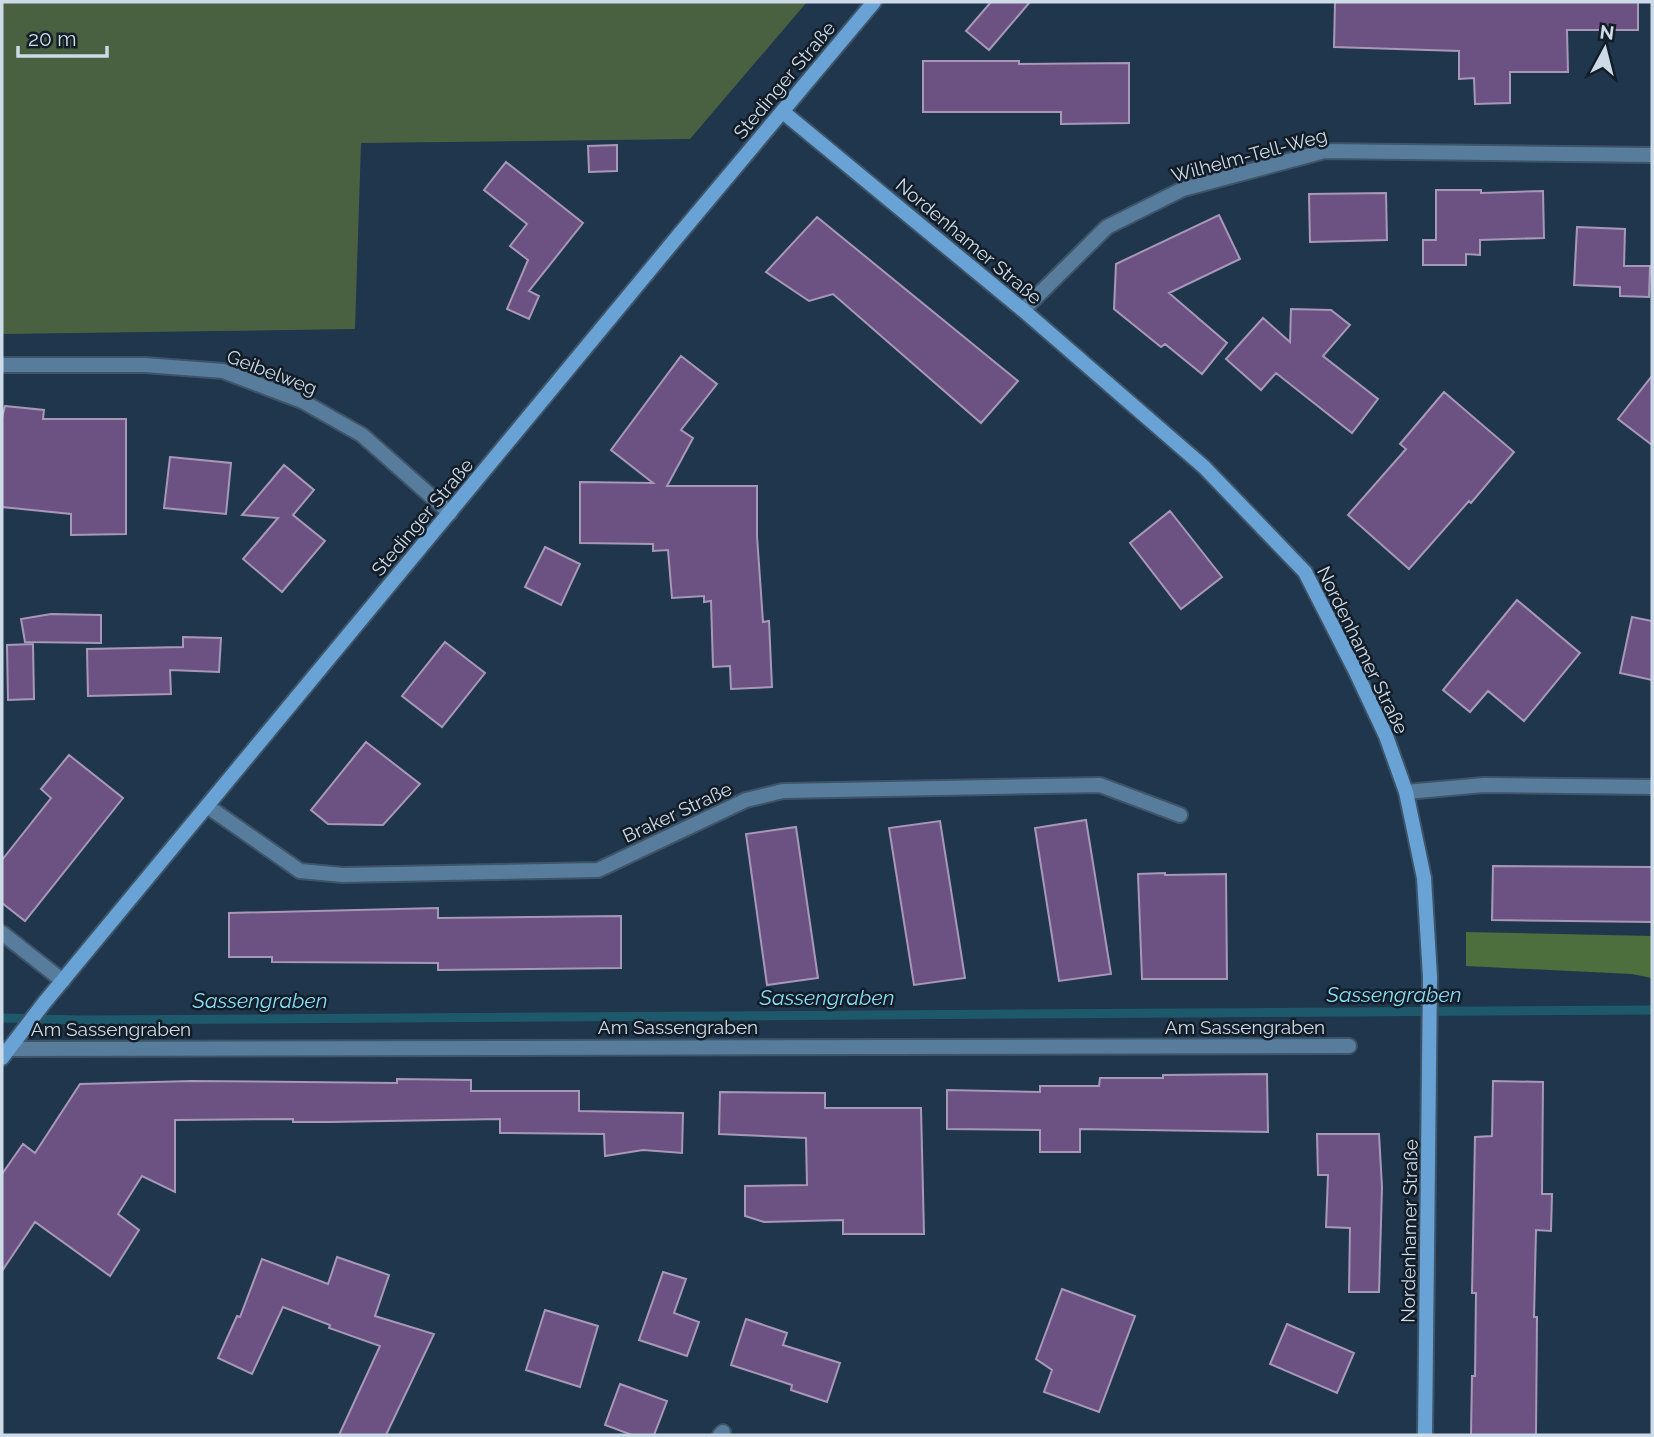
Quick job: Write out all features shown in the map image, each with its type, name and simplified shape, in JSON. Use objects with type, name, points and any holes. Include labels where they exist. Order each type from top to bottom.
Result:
[{"type":"street","name":"Stedinger Straße","points":[[5,1054],[206,806],[874,2]]},
{"type":"street","name":"Nordenhamer Straße","points":[[783,112],[1023,310],[1204,467],[1305,572],[1380,725],[1406,792],[1424,878],[1430,1001],[1425,1435]]},
{"type":"street","name":"Wilhelm-Tell-Weg","points":[[1023,310],[1107,227],[1184,189],[1325,151],[1652,155]]},
{"type":"street","name":"Geibelweg","points":[[2,365],[145,365],[223,371],[302,401],[362,435],[450,513]]},
{"type":"street","name":"Braker Straße","points":[[206,806],[300,871],[343,875],[598,870],[746,800],[783,791],[1100,785],[1180,815]]},
{"type":"street","points":[[1406,792],[1484,785],[1652,787]]},
{"type":"street","points":[[2,933],[63,981]]},
{"type":"street","name":"Am Sassengraben","points":[[5,1054],[976,1045],[1349,1046]]},
{"type":"green space","points":[[2,2],[807,2],[690,139],[361,143],[355,329],[2,334]]},
{"type":"green space","points":[[1466,932],[1652,936],[1652,978],[1632,974],[1466,966]]},
{"type":"building","points":[[991,2],[1030,2],[989,50],[966,31]]},
{"type":"building","points":[[1335,2],[1638,2],[1638,30],[1567,30],[1568,72],[1510,72],[1510,103],[1475,104],[1474,78],[1459,79],[1459,51],[1334,47]]},
{"type":"building","points":[[923,61],[1129,63],[1129,123],[1061,124],[1061,112],[923,112]]},
{"type":"building","points":[[617,145],[617,171],[589,172],[588,146]]},
{"type":"building","points":[[506,162],[583,223],[529,291],[539,296],[529,319],[507,309],[528,260],[510,246],[527,224],[484,190]]},
{"type":"building","points":[[1436,190],[1481,190],[1481,193],[1543,191],[1544,238],[1480,240],[1480,255],[1466,254],[1466,265],[1423,265],[1423,240],[1436,240]]},
{"type":"building","points":[[1386,193],[1387,240],[1310,242],[1309,194]]},
{"type":"building","points":[[1219,215],[1240,259],[1169,293],[1227,343],[1202,374],[1165,344],[1161,347],[1114,309],[1116,264]]},
{"type":"building","points":[[817,217],[1018,381],[981,423],[833,294],[809,301],[766,272]]},
{"type":"building","points":[[1577,227],[1625,229],[1624,266],[1650,266],[1649,297],[1620,296],[1620,287],[1574,285]]},
{"type":"building","points":[[1291,309],[1331,310],[1350,325],[1323,356],[1378,399],[1352,433],[1276,373],[1261,390],[1226,359],[1263,318],[1290,342]]},
{"type":"building","points":[[681,356],[717,384],[681,430],[693,438],[667,486],[757,486],[757,536],[763,622],[769,621],[772,687],[731,689],[730,666],[713,667],[711,601],[704,602],[704,596],[672,598],[668,550],[653,551],[653,544],[580,543],[580,482],[653,483],[611,450]]},
{"type":"building","points":[[1652,376],[1652,445],[1618,419]]},
{"type":"building","points":[[1444,392],[1514,452],[1409,569],[1348,515],[1406,449],[1400,444]]},
{"type":"building","points":[[5,406],[44,410],[43,419],[126,419],[126,534],[71,535],[71,514],[2,507],[2,418]]},
{"type":"building","points":[[170,457],[231,463],[226,514],[164,508]]},
{"type":"building","points":[[284,465],[314,490],[293,515],[325,541],[282,592],[243,559],[278,518],[242,515]]},
{"type":"building","points":[[1170,511],[1222,577],[1181,609],[1130,543]]},
{"type":"building","points":[[545,547],[580,564],[561,605],[525,587]]},
{"type":"building","points":[[1517,600],[1580,653],[1524,721],[1488,691],[1470,712],[1443,690]]},
{"type":"building","points":[[51,614],[101,615],[101,643],[25,642],[21,619]]},
{"type":"building","points":[[1632,617],[1652,621],[1652,680],[1620,673]]},
{"type":"building","points":[[183,637],[221,638],[219,672],[170,670],[171,694],[88,696],[87,649],[183,647]]},
{"type":"building","points":[[445,642],[485,673],[442,727],[402,696]]},
{"type":"building","points":[[33,644],[34,699],[8,700],[7,645]]},
{"type":"building","points":[[366,742],[420,784],[383,825],[328,824],[311,810]]},
{"type":"building","points":[[69,755],[123,798],[25,921],[2,903],[2,860],[51,798],[41,789]]},
{"type":"building","points":[[1086,820],[1111,974],[1059,981],[1035,828]]},
{"type":"building","points":[[940,821],[965,978],[914,985],[889,828]]},
{"type":"building","points":[[796,827],[818,978],[767,985],[746,834]]},
{"type":"building","points":[[1493,866],[1652,867],[1652,922],[1492,920]]},
{"type":"building","points":[[1138,874],[1226,874],[1227,979],[1142,979]]},
{"type":"building","points":[[438,908],[438,918],[621,916],[621,968],[438,970],[438,963],[272,962],[272,957],[229,957],[229,913]]},
{"type":"building","points":[[1267,1074],[1268,1132],[1080,1129],[1080,1152],[1040,1152],[1040,1130],[947,1129],[947,1090],[1040,1092],[1040,1086],[1099,1086],[1100,1078]]},
{"type":"building","points":[[397,1079],[471,1080],[471,1091],[579,1091],[579,1111],[683,1113],[682,1153],[643,1150],[605,1156],[604,1134],[500,1133],[500,1119],[330,1122],[293,1122],[293,1119],[175,1120],[175,1192],[142,1176],[118,1214],[139,1230],[110,1276],[35,1222],[2,1271],[2,1174],[23,1144],[35,1153],[80,1084],[192,1081],[397,1083]]},
{"type":"building","points":[[1493,1081],[1543,1082],[1542,1194],[1552,1194],[1551,1231],[1536,1230],[1536,1435],[1471,1435],[1472,1376],[1475,1376],[1476,1293],[1472,1293],[1475,1137],[1492,1136]]},
{"type":"building","points":[[720,1092],[825,1093],[825,1108],[921,1108],[924,1234],[843,1234],[843,1220],[764,1222],[745,1216],[745,1186],[807,1185],[806,1138],[719,1134]]},
{"type":"building","points":[[1317,1134],[1379,1134],[1382,1187],[1379,1292],[1349,1292],[1350,1228],[1326,1227],[1328,1175],[1318,1175]]},
{"type":"building","points":[[337,1257],[389,1275],[375,1316],[434,1334],[386,1435],[339,1435],[380,1346],[329,1328],[330,1325],[283,1307],[252,1374],[218,1358],[237,1316],[240,1317],[262,1259],[328,1284]]},
{"type":"building","points":[[663,1272],[686,1279],[674,1313],[699,1322],[687,1356],[639,1340]]},
{"type":"building","points":[[1062,1289],[1135,1316],[1099,1412],[1044,1392],[1052,1370],[1036,1359]]},
{"type":"building","points":[[545,1310],[598,1326],[580,1387],[526,1370]]},
{"type":"building","points":[[746,1319],[787,1333],[783,1345],[840,1363],[827,1402],[791,1390],[792,1385],[731,1365]]},
{"type":"building","points":[[1287,1324],[1354,1353],[1337,1393],[1270,1364]]},
{"type":"building","points":[[620,1384],[667,1401],[654,1435],[632,1435],[605,1425]]},
{"type":"waterway","name":"Sassengraben","points":[[2,1018],[80,1020],[1652,1010]]}]
